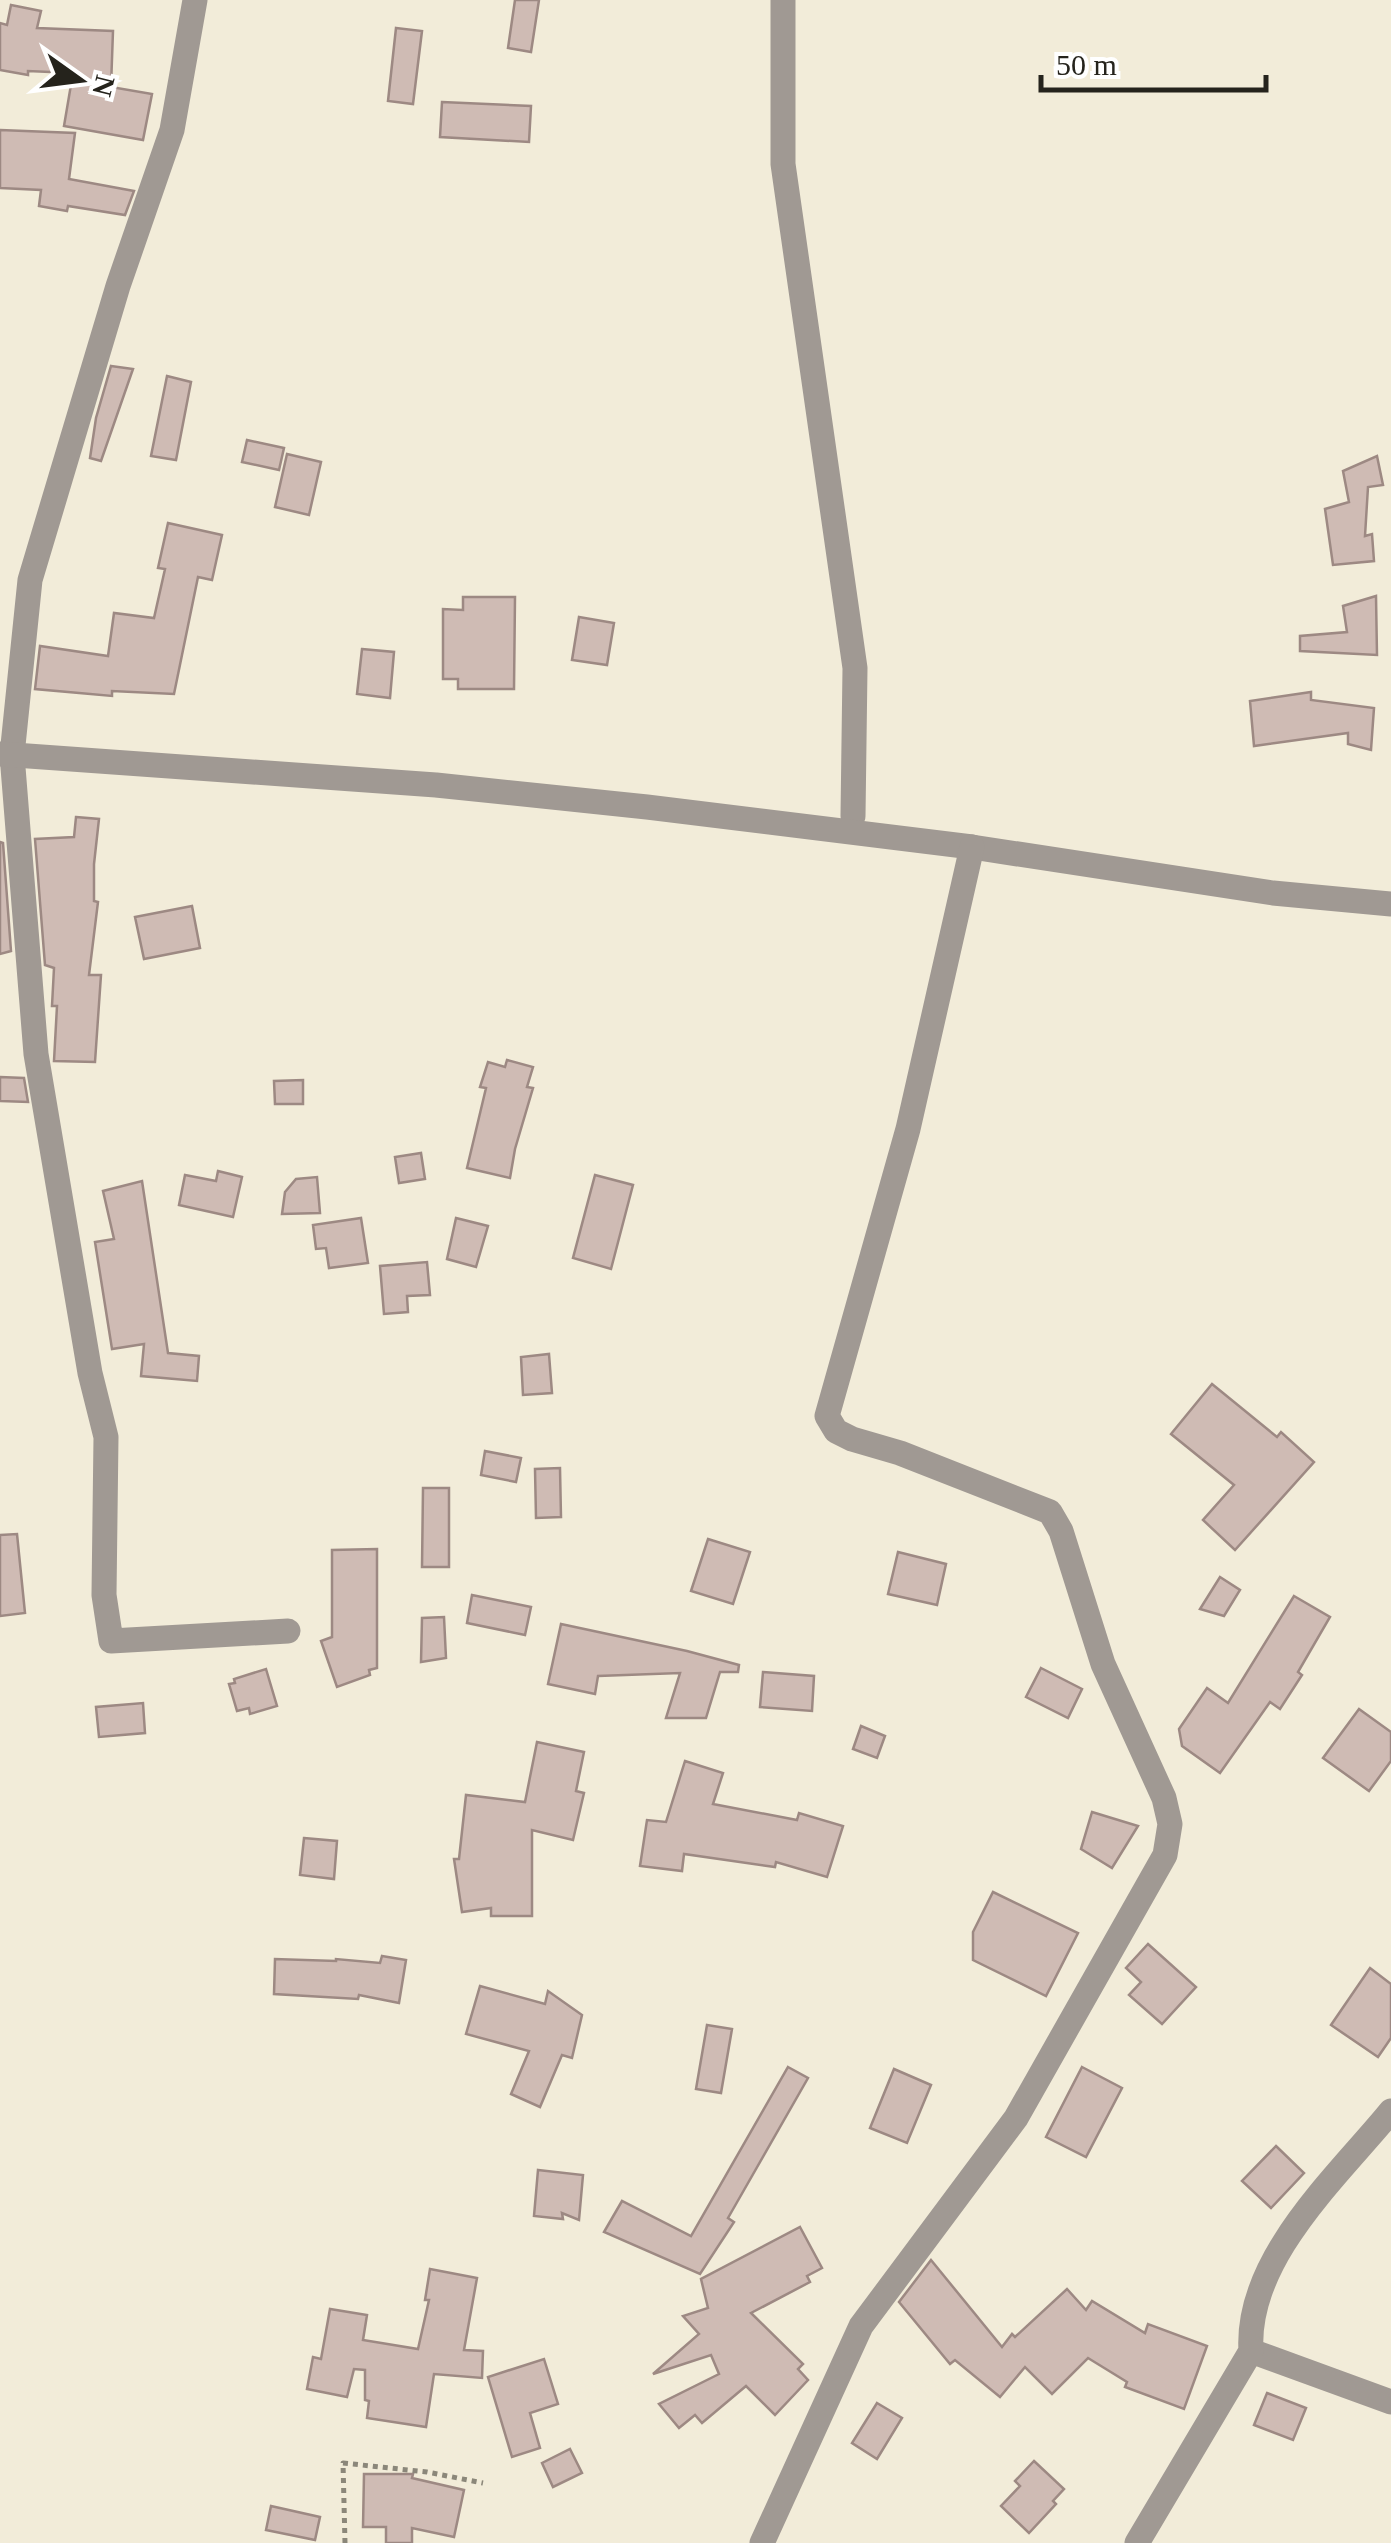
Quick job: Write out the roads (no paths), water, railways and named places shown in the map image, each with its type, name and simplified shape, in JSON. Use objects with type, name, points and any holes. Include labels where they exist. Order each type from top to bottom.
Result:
[{"type":"street","points":[[195,0],[172,130],[118,286],[30,580],[6,755],[36,1054],[90,1373],[106,1437],[104,1595],[110,1641],[288,1631]]},
{"type":"street","points":[[784,0],[783,164],[855,668],[852,816]]},
{"type":"street","points":[[6,755],[436,785],[972,847],[1273,893],[1391,904]]},
{"type":"street","points":[[762,2543],[861,2326],[1016,2118],[1165,1855],[1170,1838],[1164,1798],[1103,1664],[1061,1532],[1050,1512],[900,1453],[852,1439],[836,1430],[827,1416],[908,1129],[972,847]]},
{"type":"street","points":[[1137,2543],[1251,2351],[1249,2326],[1276,2258],[1308,2208],[1391,2111]]},
{"type":"street","points":[[1251,2351],[1391,2402]]}]
